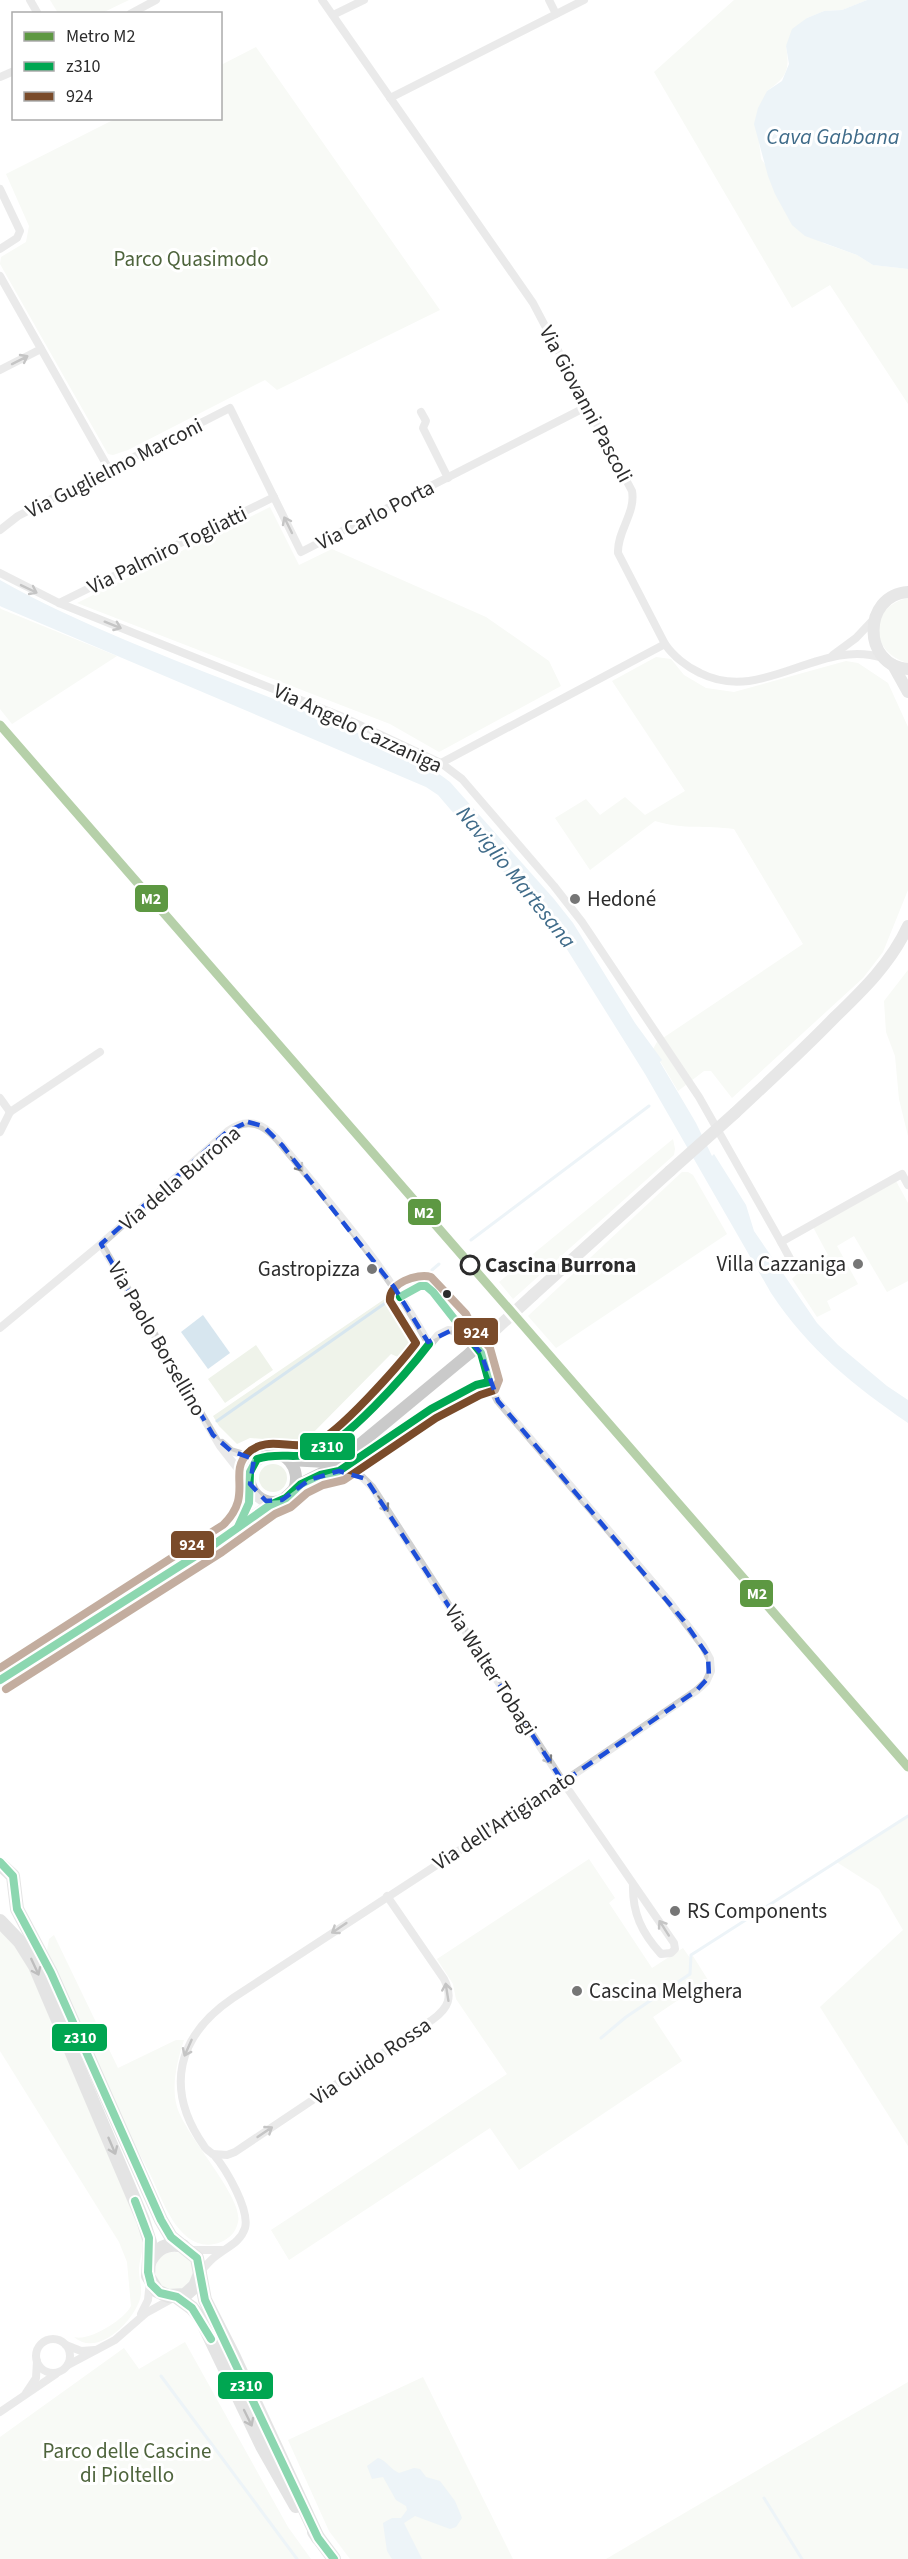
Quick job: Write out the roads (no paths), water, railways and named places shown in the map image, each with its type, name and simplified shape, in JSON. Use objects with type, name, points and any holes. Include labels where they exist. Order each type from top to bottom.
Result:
[{"type":"main road","points":[[0,1864],[14,1880],[17,1910],[51,1972],[161,2220],[171,2237],[197,2258],[205,2300],[318,2538]]},
{"type":"main road","points":[[0,1913],[8,1907],[14,1896]]},
{"type":"main road","points":[[0,1921],[20,1941],[35,1966],[145,2225],[150,2242],[150,2280],[160,2293],[176,2297],[192,2308],[201,2319],[273,2466],[296,2507],[334,2559]]},
{"type":"main road","points":[[149,2263],[153,2255],[163,2247],[175,2245],[186,2248]]},
{"type":"main road","points":[[176,2297],[192,2290],[200,2273]]},
{"type":"street","points":[[133,12],[156,0]]},
{"type":"street","name":"Via Giovanni Pascoli","points":[[322,0],[530,299],[588,406],[633,495],[632,507],[619,544],[620,557],[665,644]]},
{"type":"street","points":[[333,15],[364,0]]},
{"type":"street","points":[[549,0],[556,14]]},
{"type":"street","points":[[390,98],[584,0]]},
{"type":"street","points":[[0,189],[20,231],[17,238],[0,249]]},
{"type":"street","points":[[0,276],[110,471]]},
{"type":"street","points":[[0,370],[41,349]]},
{"type":"street","name":"Via Carlo Porta","points":[[274,497],[301,552],[588,406]]},
{"type":"street","name":"Via Guglielmo Marconi","points":[[0,530],[18,516],[230,408],[274,497]]},
{"type":"street","name":"Via Carlo Porta","points":[[421,412],[426,421],[423,428],[448,478]]},
{"type":"street","name":"Via Palmiro Togliatti","points":[[59,603],[274,497]]},
{"type":"street","name":"Via Angelo Cazzaniga","points":[[0,573],[59,603],[343,717],[441,763],[468,786],[568,904],[710,1114],[794,1266]]},
{"type":"street","points":[[829,658],[852,642],[873,620],[884,602],[893,596],[908,592]]},
{"type":"street","points":[[873,620],[873,640],[908,692]]},
{"type":"street","points":[[441,763],[665,644],[696,671],[731,683],[754,682],[829,658],[864,654],[908,669]]},
{"type":"street","points":[[0,1680],[274,1502],[286,1498],[294,1489],[336,1467],[470,1353],[796,1056],[873,979],[894,952],[908,926]]},
{"type":"street","points":[[0,1132],[10,1112],[100,1052]]},
{"type":"street","points":[[0,1098],[10,1112]]},
{"type":"street","name":"Via della Burrona","points":[[0,1328],[101,1244],[228,1131],[248,1122],[262,1126],[273,1135],[352,1233],[409,1309],[429,1344]]},
{"type":"street","points":[[781,1242],[902,1174],[908,1185]]},
{"type":"street","name":"Via Paolo Borsellino","points":[[101,1244],[213,1435],[230,1461],[251,1486]]},
{"type":"street","name":"Via dell'Artigianato","points":[[200,2273],[225,2249],[234,2244],[242,2234],[245,2227],[245,2209],[213,2154],[203,2145],[185,2110],[181,2095],[182,2062],[199,2026],[224,2004],[563,1782],[696,1691],[709,1677],[711,1665],[705,1649],[679,1614],[501,1405],[489,1382],[483,1355],[462,1333],[446,1330],[429,1344]]},
{"type":"street","points":[[286,1458],[309,1455],[329,1448],[405,1375],[429,1344]]},
{"type":"street","points":[[320,1475],[339,1471],[369,1453],[431,1409],[476,1385],[489,1382]]},
{"type":"street","name":"Via Paolo Borsellino","points":[[213,1435],[231,1451],[257,1459]]},
{"type":"street","points":[[238,1527],[246,1513],[251,1486],[250,1472],[257,1459],[271,1454],[326,1462],[353,1451]]},
{"type":"street","points":[[286,1458],[297,1473],[294,1489]]},
{"type":"street","name":"Via Walter Tobagi","points":[[339,1471],[359,1474],[372,1486],[563,1782],[674,1943],[675,1948],[671,1953],[661,1954],[638,1921],[632,1904],[633,1884]]},
{"type":"street","points":[[251,1486],[259,1497],[274,1502]]},
{"type":"street","name":"Via Guido Rossa","points":[[213,2154],[225,2155],[235,2152],[446,2009],[449,1992],[444,1979],[387,1896]]},
{"type":"street","points":[[186,2248],[211,2252],[225,2249]]},
{"type":"street","points":[[136,2322],[147,2304],[150,2280]]},
{"type":"street","points":[[0,2412],[68,2366],[107,2345],[154,2308],[176,2297]]},
{"type":"street","points":[[17,2401],[34,2384],[38,2371],[38,2350],[45,2341],[56,2339],[76,2350],[87,2351],[107,2345]]},
{"type":"street","points":[[66,2345],[70,2355],[68,2366]]},
{"type":"street","points":[[37,2361],[42,2370],[57,2373]]},
{"type":"water","name":"Cava Gabbana","points":[[867,0],[908,0],[908,269],[873,265],[857,255],[805,236],[792,225],[768,176],[754,124],[758,108],[767,91],[782,81],[789,64],[786,46],[792,29],[807,18],[824,11],[842,10]]},
{"type":"water","name":"Naviglio Martesana","points":[[0,580],[112,634],[381,743],[418,761],[450,782],[573,923],[635,1023],[662,1060],[660,1062],[696,1123],[712,1156],[714,1154],[746,1205],[754,1231],[817,1323],[838,1345],[887,1386],[908,1400],[908,1423],[833,1365],[801,1332],[771,1293],[645,1074],[558,935],[438,795],[426,787],[2,607],[0,606]]},
{"type":"water","points":[[203,1315],[230,1353],[208,1369],[181,1332]]},
{"type":"water","points":[[378,2458],[399,2473],[414,2468],[420,2469],[426,2477],[440,2481],[455,2501],[462,2518],[456,2527],[450,2529],[415,2516],[404,2523],[422,2559],[392,2559],[387,2551],[383,2523],[392,2518],[401,2518],[407,2510],[406,2506],[396,2500],[383,2477],[372,2479],[367,2466]]},
{"type":"waterway","points":[[471,1240],[649,1106]]},
{"type":"waterway","points":[[432,1270],[439,1264]]},
{"type":"waterway","points":[[217,1421],[391,1299]]},
{"type":"waterway","points":[[601,2038],[626,2017],[690,1974],[691,1955],[908,1816]]},
{"type":"waterway","points":[[161,2376],[297,2559]]},
{"type":"waterway","points":[[764,2498],[802,2559]]},
{"type":"metro line","name":"M2","points":[[0,725],[908,1767]]},
{"type":"place","name":"Hedoné","points":[[575,899]]},
{"type":"place","name":"Villa Cazzaniga","points":[[858,1264]]},
{"type":"place","name":"Cascina Burrona","points":[[470,1265]]},
{"type":"place","name":"Gastropizza","points":[[372,1269]]},
{"type":"place","name":"RS Components","points":[[675,1911]]},
{"type":"place","name":"Cascina Melghera","points":[[577,1991]]},
{"type":"park label","name":"Parco Quasimodo","points":[[191,259]]},
{"type":"park label","name":"Parco delle Cascine di Pioltello","points":[[127,2463]]}]
